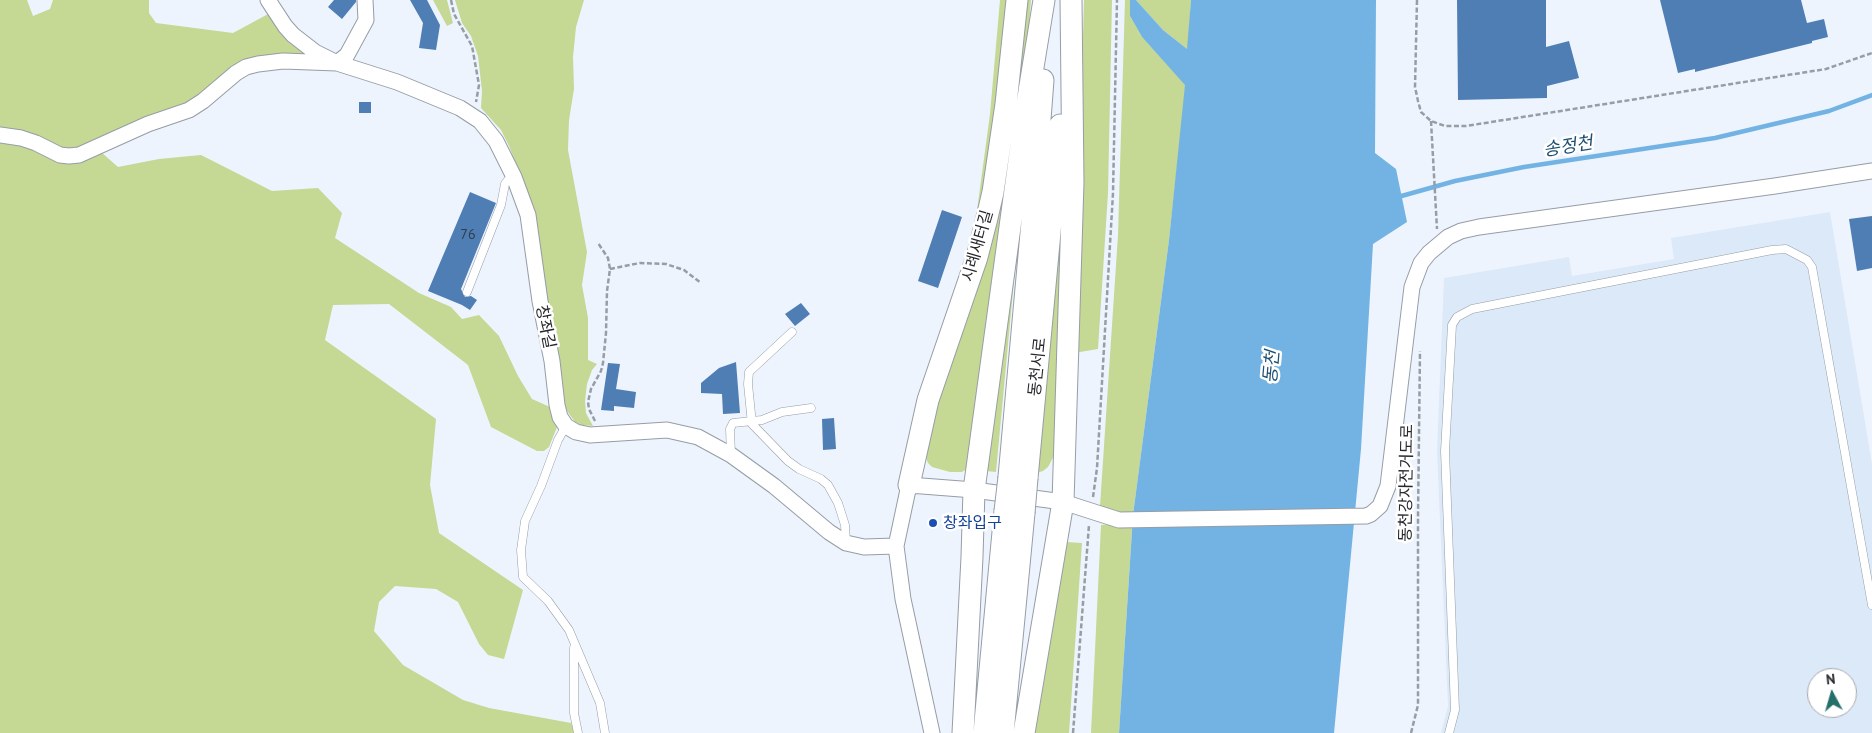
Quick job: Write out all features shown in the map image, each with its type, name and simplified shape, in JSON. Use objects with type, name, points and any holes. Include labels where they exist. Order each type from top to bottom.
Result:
[{"type":"main road","name":"시례새터길","points":[[909,485],[928,400],[977,257],[988,214],[1006,104],[1017,0]]},
{"type":"main road","points":[[963,733],[974,490],[1026,110],[1044,0]]},
{"type":"main road","name":"동천서로","points":[[1018,478],[1048,0]]},
{"type":"main road","points":[[1024,733],[1063,502],[1073,182],[1070,0]]},
{"type":"main road","name":"동천서로","points":[[984,733],[1053,212],[1070,0]]},
{"type":"main road","name":"동천서로","points":[[1003,733],[1014,512]]},
{"type":"street","name":"창좌길","points":[[268,0],[278,16],[294,35],[315,52],[337,63],[397,82],[446,102],[471,114],[493,136],[503,152],[514,177],[530,227],[540,301],[552,361],[556,400],[560,417],[566,426]]},
{"type":"street","points":[[2,133],[36,143],[60,155],[79,155],[148,124],[190,110],[203,102],[231,76],[246,67],[283,61],[337,63],[347,55],[366,20],[365,0]]},
{"type":"street","points":[[932,733],[903,599],[896,546],[909,485],[974,490],[1063,502],[1108,518],[1132,520],[1366,516],[1376,511],[1380,506],[1388,486],[1412,287],[1421,263],[1437,240],[1479,227],[1765,188],[1872,171]]},
{"type":"street","points":[[566,426],[582,434],[599,435],[668,430],[698,438],[731,455],[774,486],[829,532],[846,543],[857,547],[896,546]]},
{"type":"lane","points":[[467,292],[501,205],[504,184],[514,177]]},
{"type":"lane","points":[[1449,733],[1455,710],[1448,568],[1446,431],[1452,325],[1457,318],[1472,309],[1772,250],[1786,249],[1807,260],[1812,266],[1872,605]]},
{"type":"lane","points":[[792,332],[750,372],[748,377],[751,421],[755,429],[788,461],[828,484],[838,502],[843,518],[846,543]]},
{"type":"lane","points":[[731,455],[731,425],[737,422],[762,420],[782,412],[812,408]]},
{"type":"lane","points":[[566,426],[558,440],[542,486],[525,521],[521,550],[523,577],[548,602],[569,630],[574,646],[600,703],[605,733]]},
{"type":"lane","points":[[574,646],[574,713],[578,733]]},
{"type":"path","points":[[451,0],[454,14],[472,46],[478,77],[478,99],[471,114]]},
{"type":"path","points":[[1073,733],[1087,542],[1096,468],[1113,193],[1117,0]]},
{"type":"path","points":[[1417,0],[1416,87],[1421,112],[1431,121],[1445,126],[1486,123],[1826,69],[1872,53]]},
{"type":"path","points":[[1431,121],[1437,240]]},
{"type":"path","points":[[598,243],[608,258],[610,269],[603,363],[601,371],[591,389],[588,402],[590,414],[599,435]]},
{"type":"path","points":[[610,269],[640,263],[666,264],[684,270],[701,284]]},
{"type":"path","name":"동천강자전거도로","points":[[1411,733],[1418,705],[1420,343]]},
{"type":"shaded area","points":[[1830,212],[1872,464],[1872,733],[1441,733],[1448,706],[1437,450],[1444,278],[1569,257],[1572,276],[1674,259],[1671,238]]},
{"type":"green space","points":[[0,0],[27,0],[33,16],[50,9],[53,0],[149,0],[149,13],[156,23],[233,33],[270,13],[310,55],[279,56],[206,93],[101,152],[118,167],[159,159],[201,155],[272,191],[318,188],[342,213],[335,238],[419,293],[451,307],[462,319],[479,315],[499,336],[518,376],[532,399],[550,407],[557,427],[549,447],[544,451],[537,451],[491,427],[468,365],[389,304],[333,305],[325,340],[436,419],[430,485],[439,533],[523,590],[504,659],[488,655],[479,644],[458,602],[436,589],[395,586],[379,602],[374,631],[403,665],[463,700],[489,708],[571,723],[576,733],[0,733]]},
{"type":"green space","points":[[433,0],[447,0],[453,23],[447,26]]},
{"type":"green space","points":[[455,0],[584,0],[576,27],[573,57],[574,89],[569,120],[568,150],[587,252],[582,285],[588,318],[588,360],[597,364],[592,370],[587,384],[585,401],[586,413],[593,426],[581,425],[575,422],[564,405],[546,300],[535,214],[501,130],[481,108],[482,91],[478,56],[471,36],[462,23]]},
{"type":"green space","points":[[1000,0],[1008,0],[988,165],[976,218],[990,114]]},
{"type":"green space","points":[[1024,0],[1031,0],[1028,37],[968,468],[962,472],[950,472],[932,467],[928,463],[923,451],[960,330]]},
{"type":"green space","points":[[1084,0],[1112,0],[1108,193],[1098,349],[1074,353]]},
{"type":"green space","points":[[1125,0],[1130,0],[1130,16],[1142,37],[1186,85],[1169,240],[1133,515],[1119,733],[1091,733],[1101,525],[1116,524],[1117,513],[1100,506],[1118,235]]},
{"type":"green space","points":[[1136,0],[1191,0],[1188,50],[1163,30]]},
{"type":"green space","points":[[1061,213],[1056,452],[1048,467],[1036,473]]},
{"type":"green space","points":[[1018,238],[996,472],[986,471]]},
{"type":"green space","points":[[1066,542],[1082,543],[1069,733],[1033,733]]},
{"type":"water","name":"동천","points":[[1130,0],[1136,0],[1163,30],[1187,49],[1191,0],[1376,0],[1375,153],[1396,169],[1407,222],[1373,244],[1361,449],[1334,733],[1119,733],[1133,515],[1169,240],[1185,85],[1142,37],[1130,16]]},
{"type":"building","points":[[334,0],[356,0],[356,2],[342,19],[328,7]]},
{"type":"building","points":[[410,0],[427,0],[440,25],[436,50],[419,48],[423,23]]},
{"type":"building","points":[[1457,0],[1546,0],[1546,47],[1569,41],[1579,78],[1547,86],[1547,98],[1458,100]]},
{"type":"building","points":[[1660,0],[1801,0],[1807,23],[1824,19],[1828,37],[1812,41],[1812,43],[1695,72],[1695,69],[1678,73]]},
{"type":"building","points":[[359,102],[371,102],[371,113],[359,113]]},
{"type":"building","points":[[470,192],[496,203],[461,289],[465,297],[471,296],[477,300],[470,310],[428,291]]},
{"type":"building","points":[[942,210],[962,217],[938,288],[918,281]]},
{"type":"building","points":[[1872,216],[1872,268],[1857,271],[1849,219]]},
{"type":"building","points":[[801,303],[810,314],[795,326],[785,314]]},
{"type":"building","points":[[736,362],[740,413],[723,414],[722,394],[701,393],[701,383],[719,368]]},
{"type":"building","points":[[608,363],[620,364],[616,389],[636,392],[634,408],[614,406],[614,411],[601,410]]},
{"type":"building","points":[[834,418],[836,449],[823,450],[822,419]]},
{"type":"waterway","name":"송정천","points":[[1398,197],[1455,181],[1524,167],[1715,138],[1829,111],[1872,95]]},
{"type":"place","name":"창좌입구","points":[[933,523]]}]
